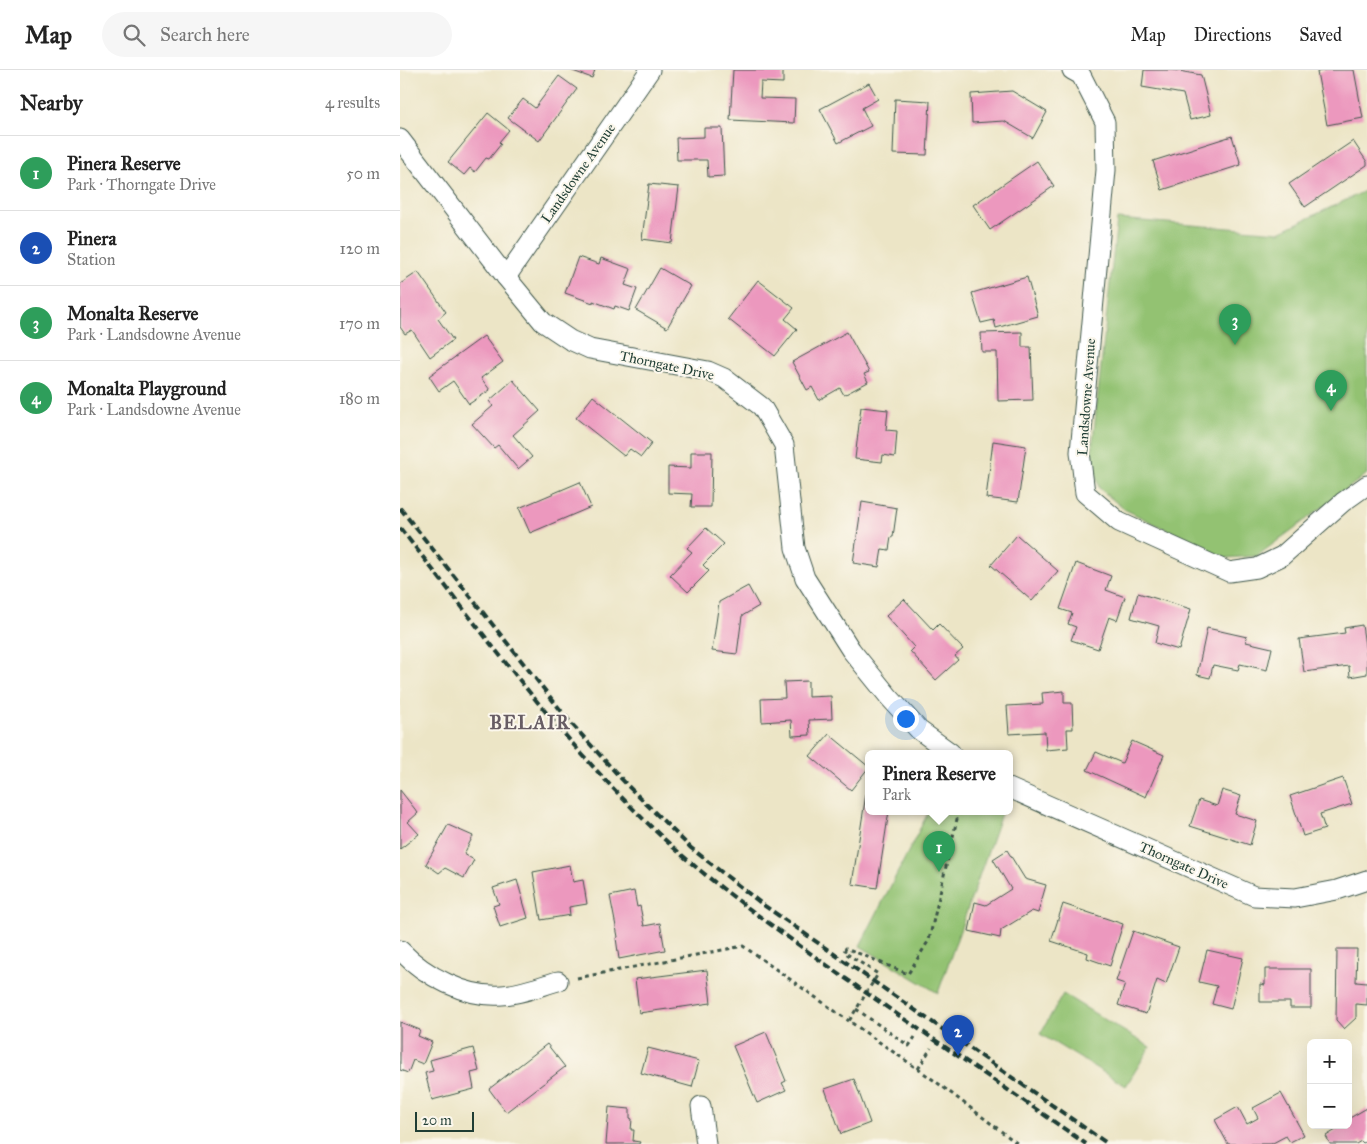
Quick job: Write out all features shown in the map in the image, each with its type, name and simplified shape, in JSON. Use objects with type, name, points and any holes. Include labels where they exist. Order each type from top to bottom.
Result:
[{"type":"street","name":"Landsdowne Avenue","points":[[506,277],[650,70]]},
{"type":"street","name":"Landsdowne Avenue","points":[[1072,70],[1081,75],[1105,122],[1106,170],[1080,452],[1085,493],[1118,522],[1230,572],[1257,568],[1282,556],[1342,502],[1367,485]]},
{"type":"street","name":"Thorngate Drive","points":[[400,139],[543,322],[570,340],[590,349],[708,371],[724,378],[762,407],[784,444],[795,548],[805,578],[851,650],[889,697],[919,730],[947,750]]},
{"type":"street","name":"Thorngate Drive","points":[[1013,790],[1254,896],[1295,898],[1337,890],[1367,880]]},
{"type":"street","points":[[400,950],[410,960],[443,981],[478,995],[504,995],[558,981]]},
{"type":"street","points":[[701,1106],[706,1144]]},
{"type":"path","points":[[849,1021],[878,974],[844,952],[846,948],[908,974],[929,940],[959,815]]},
{"type":"path","points":[[558,981],[743,946],[918,1069],[1018,1144]]},
{"type":"path","points":[[856,1009],[909,1046],[915,1037]]},
{"type":"path","points":[[918,1069],[931,1048]]},
{"type":"green space","points":[[1367,190],[1367,474],[1257,556],[1225,558],[1124,509],[1099,488],[1091,459],[1117,219],[1279,232]]},
{"type":"green space","points":[[927,815],[1001,815],[938,993],[860,946]]},
{"type":"green space","points":[[1063,994],[1150,1047],[1126,1086],[1040,1034]]},
{"type":"building","points":[[570,70],[595,70],[592,78]]},
{"type":"building","points":[[733,70],[783,70],[783,83],[761,82],[760,98],[795,99],[794,123],[730,120]]},
{"type":"building","points":[[1144,70],[1173,70],[1201,75],[1211,115],[1190,120],[1183,94],[1142,87]]},
{"type":"building","points":[[1326,70],[1354,70],[1363,118],[1327,125],[1317,72]]},
{"type":"building","points":[[559,76],[577,89],[539,141],[508,118],[523,99],[535,108]]},
{"type":"building","points":[[869,83],[878,99],[862,108],[871,126],[838,143],[820,109]]},
{"type":"building","points":[[1012,91],[1047,112],[1033,138],[1004,121],[972,123],[971,94]]},
{"type":"building","points":[[895,99],[930,101],[927,155],[893,154]]},
{"type":"building","points":[[488,113],[509,130],[489,159],[486,158],[475,172],[470,168],[464,175],[448,162]]},
{"type":"building","points":[[704,128],[722,128],[724,176],[708,177],[707,160],[677,160],[676,138],[704,137]]},
{"type":"building","points":[[1232,136],[1241,165],[1162,190],[1153,161]]},
{"type":"building","points":[[1353,141],[1367,162],[1367,165],[1305,207],[1289,184]]},
{"type":"building","points":[[1037,161],[1054,186],[990,230],[973,205]]},
{"type":"building","points":[[649,184],[679,187],[672,243],[642,239]]},
{"type":"building","points":[[578,257],[599,264],[601,258],[631,269],[625,285],[637,289],[629,311],[615,306],[614,309],[565,293]]},
{"type":"building","points":[[660,268],[691,286],[667,328],[636,310]]},
{"type":"building","points":[[418,272],[446,312],[438,319],[453,340],[430,357],[412,330],[405,334],[400,327],[400,284]]},
{"type":"building","points":[[1027,277],[1038,316],[996,328],[994,320],[981,323],[972,293]]},
{"type":"building","points":[[758,280],[794,308],[785,319],[797,329],[775,356],[728,319]]},
{"type":"building","points":[[847,332],[869,372],[864,374],[868,382],[844,395],[840,388],[819,400],[812,387],[807,390],[792,362]]},
{"type":"building","points":[[1022,332],[1022,347],[1031,347],[1033,400],[998,401],[997,352],[982,352],[981,333]]},
{"type":"building","points":[[484,336],[503,362],[481,378],[490,390],[469,404],[453,381],[439,391],[429,376]]},
{"type":"building","points":[[513,380],[540,411],[513,435],[532,457],[518,469],[498,445],[494,448],[472,424],[493,406],[489,401]]},
{"type":"building","points":[[593,396],[652,443],[641,457],[630,449],[624,456],[576,418]]},
{"type":"building","points":[[861,407],[888,410],[886,430],[897,431],[895,457],[883,455],[882,462],[855,459]]},
{"type":"building","points":[[993,441],[1026,446],[1018,502],[986,498]]},
{"type":"building","points":[[691,452],[712,452],[711,507],[691,507],[692,494],[668,493],[668,467],[691,468]]},
{"type":"building","points":[[580,482],[591,507],[530,533],[519,508]]},
{"type":"building","points":[[862,502],[897,508],[893,537],[891,537],[889,550],[882,549],[879,567],[853,563]]},
{"type":"building","points":[[706,528],[724,544],[703,565],[709,571],[688,592],[670,575],[692,552],[687,548]]},
{"type":"building","points":[[1017,535],[1058,571],[1032,601],[991,565]]},
{"type":"building","points":[[1076,563],[1111,576],[1106,590],[1125,597],[1117,620],[1109,617],[1098,649],[1071,640],[1076,627],[1068,624],[1072,613],[1060,609]]},
{"type":"building","points":[[748,586],[759,606],[742,616],[737,654],[712,651],[719,602]]},
{"type":"building","points":[[1138,593],[1191,609],[1179,650],[1155,643],[1159,626],[1131,618]]},
{"type":"building","points":[[904,599],[933,630],[939,624],[963,649],[955,656],[958,660],[936,680],[910,651],[914,647],[886,616]]},
{"type":"building","points":[[1362,625],[1367,659],[1367,674],[1350,677],[1349,666],[1304,672],[1299,639],[1345,633],[1344,628]]},
{"type":"building","points":[[1207,628],[1247,637],[1246,642],[1272,648],[1267,670],[1240,664],[1238,670],[1213,665],[1210,678],[1197,675]]},
{"type":"building","points":[[808,681],[808,697],[831,696],[832,719],[809,720],[810,735],[792,736],[791,720],[762,722],[761,699],[785,698],[784,682]]},
{"type":"building","points":[[1064,691],[1064,703],[1072,703],[1073,729],[1067,729],[1068,748],[1046,750],[1045,732],[1009,734],[1007,706],[1043,704],[1042,693]]},
{"type":"building","points":[[829,734],[865,764],[865,772],[851,790],[810,756]]},
{"type":"building","points":[[1132,741],[1164,755],[1146,797],[1087,770],[1096,752],[1122,763]]},
{"type":"building","points":[[1343,778],[1352,804],[1320,814],[1325,829],[1303,836],[1290,796]]},
{"type":"building","points":[[400,790],[418,813],[408,822],[419,834],[400,849]]},
{"type":"building","points":[[1222,790],[1241,796],[1235,814],[1257,821],[1250,845],[1190,826],[1199,800],[1217,806]]},
{"type":"building","points":[[865,800],[865,815],[888,815],[877,888],[852,884]]},
{"type":"building","points":[[448,825],[473,836],[464,854],[474,860],[464,878],[445,868],[439,873],[426,864]]},
{"type":"building","points":[[1007,850],[1025,879],[1046,885],[1038,913],[1032,911],[1001,930],[1000,938],[969,931],[975,902],[986,905],[1011,889],[993,859]]},
{"type":"building","points":[[570,865],[573,882],[583,880],[587,904],[569,907],[570,915],[541,920],[533,872]]},
{"type":"building","points":[[517,880],[528,918],[500,927],[493,906],[499,904],[493,888]]},
{"type":"building","points":[[634,891],[637,907],[640,906],[644,926],[660,923],[665,950],[619,959],[616,938],[618,937],[610,896]]},
{"type":"building","points":[[1063,904],[1123,924],[1110,966],[1087,958],[1088,953],[1051,941]]},
{"type":"building","points":[[1133,931],[1179,947],[1166,984],[1157,980],[1146,1014],[1118,1005],[1125,984],[1116,981]]},
{"type":"building","points":[[1337,949],[1357,949],[1356,982],[1367,983],[1367,1005],[1356,1004],[1356,1018],[1344,1029],[1336,1020]]},
{"type":"building","points":[[1207,950],[1243,958],[1231,1009],[1212,1004],[1217,986],[1199,982]]},
{"type":"building","points":[[1265,969],[1311,969],[1311,1008],[1290,1008],[1290,1002],[1260,1002],[1260,984],[1265,985]]},
{"type":"building","points":[[707,970],[711,1003],[639,1013],[635,979]]},
{"type":"building","points":[[400,1022],[420,1030],[418,1036],[432,1042],[423,1064],[413,1060],[408,1073],[400,1070]]},
{"type":"building","points":[[766,1032],[786,1081],[782,1083],[786,1090],[757,1103],[733,1046]]},
{"type":"building","points":[[547,1044],[565,1067],[506,1112],[489,1089]]},
{"type":"building","points":[[473,1048],[479,1071],[471,1073],[474,1089],[432,1100],[425,1073],[433,1071],[430,1060]]},
{"type":"building","points":[[648,1048],[699,1061],[692,1087],[641,1073]]},
{"type":"building","points":[[854,1079],[870,1123],[841,1134],[825,1089]]},
{"type":"building","points":[[1281,1093],[1304,1135],[1290,1142],[1286,1136],[1271,1144],[1228,1144],[1215,1120],[1238,1107],[1247,1124],[1258,1118],[1253,1108]]},
{"type":"building","points":[[609,1107],[630,1109],[630,1118],[632,1119],[631,1130],[634,1130],[633,1141],[640,1142],[639,1144],[606,1144]]},
{"type":"building","points":[[1367,1108],[1367,1141],[1363,1143],[1361,1141],[1356,1144],[1330,1144],[1326,1136],[1337,1129],[1352,1129],[1352,1117]]},
{"type":"railway","points":[[400,508],[570,722],[628,786],[691,848],[762,904],[1108,1144]]},
{"type":"railway","points":[[400,528],[535,699],[570,740],[606,781],[683,856],[768,923],[821,961],[1086,1144]]},
{"type":"place","name":"Monalta Reserve","points":[[1235,345]]},
{"type":"place","name":"Monalta Playground","points":[[1331,411]]},
{"type":"place","name":"Pinera Reserve","points":[[939,872]]},
{"type":"place","name":"Pinera","points":[[958,1056]]},
{"type":"district","name":"BELAIR","points":[[530,722]]}]
